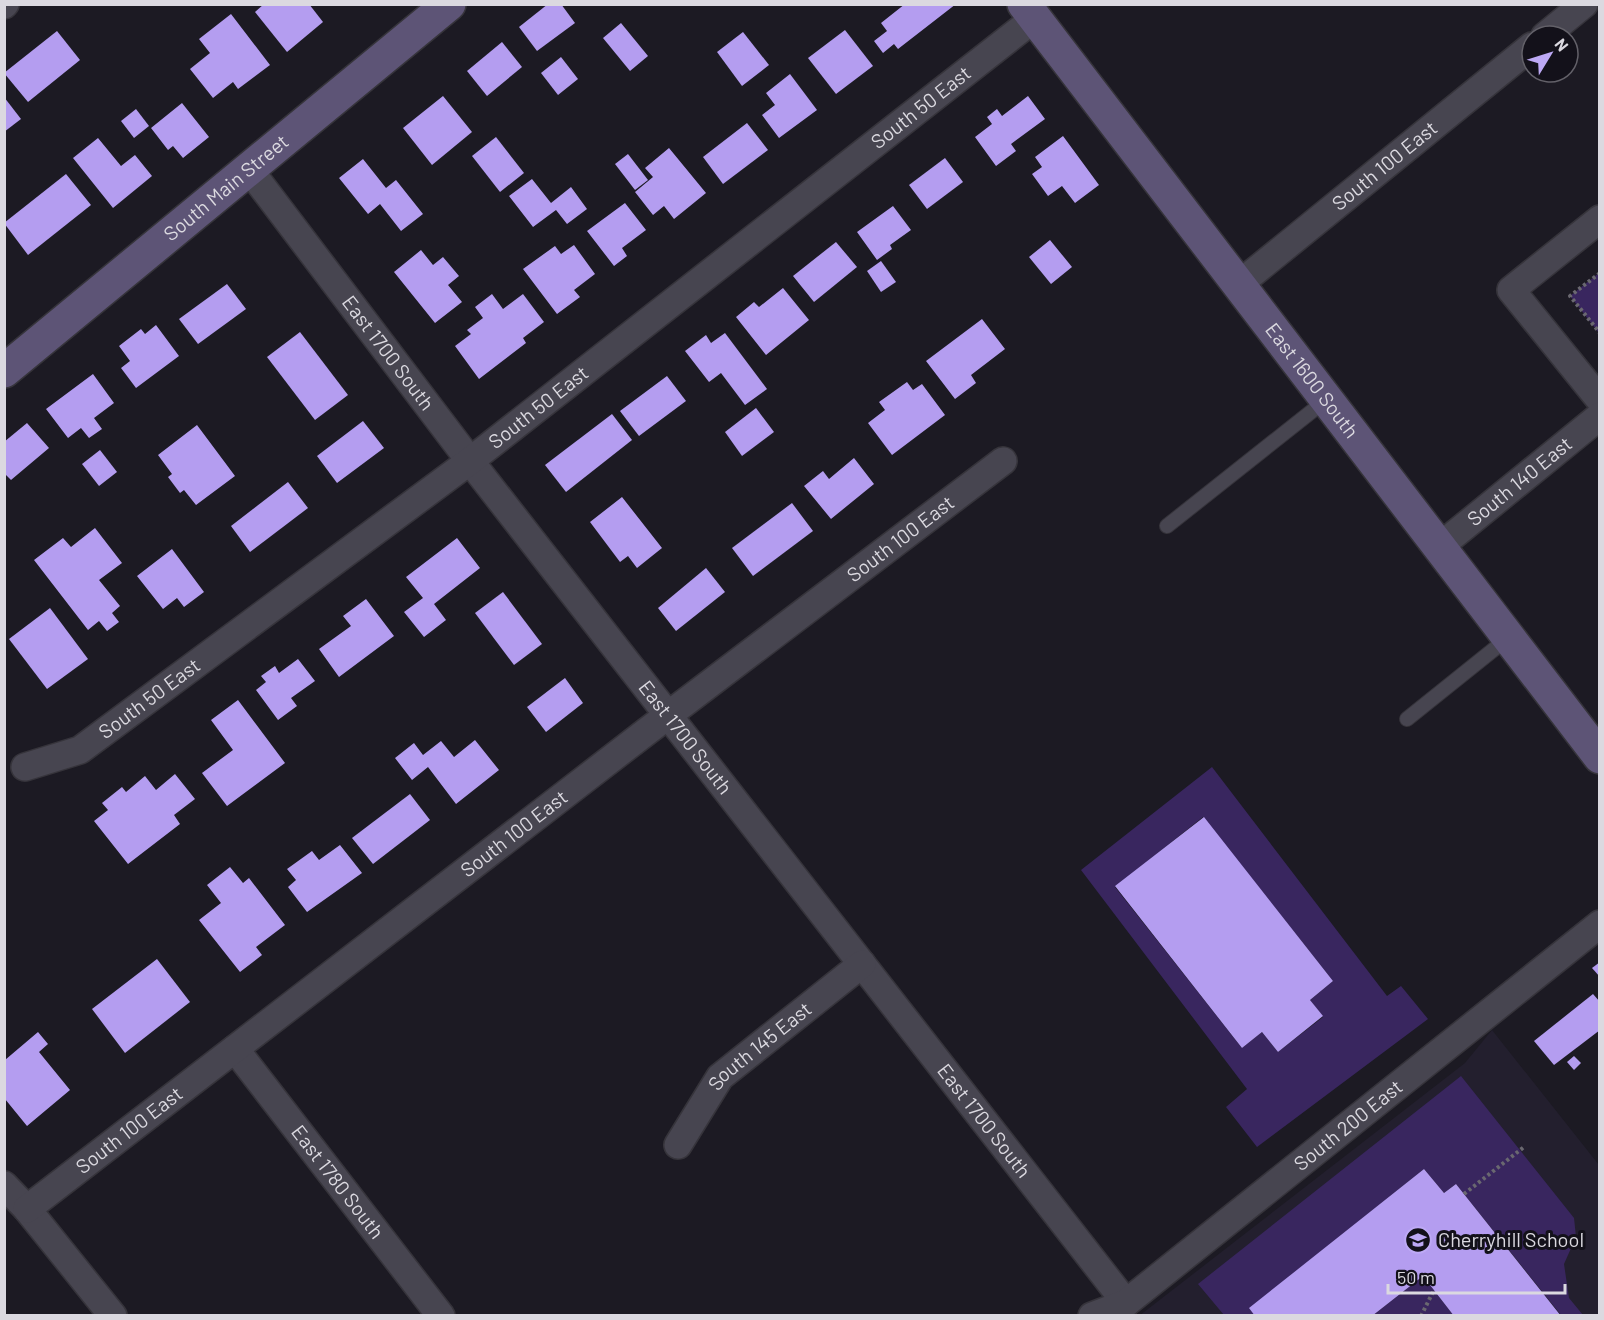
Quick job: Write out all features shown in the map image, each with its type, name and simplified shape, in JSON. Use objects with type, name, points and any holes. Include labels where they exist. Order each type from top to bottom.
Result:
[{"type":"street","name":"South Main Street","points":[[4,371],[449,4]]},
{"type":"street","points":[[1560,24],[1584,4]]},
{"type":"street","name":"East 1600 South","points":[[1028,9],[1599,757]]},
{"type":"street","name":"South 50 East","points":[[25,766],[80,750],[470,461],[1028,9]]},
{"type":"street","name":"South 100 East","points":[[1238,285],[1520,56]]},
{"type":"street","name":"East 1700 South","points":[[248,168],[470,461],[1126,1304]]},
{"type":"street","points":[[1599,219],[1511,290],[1599,400]]},
{"type":"street","name":"South 140 East","points":[[1439,547],[1599,416]]},
{"type":"street","name":"South 100 East","points":[[27,1209],[668,715],[1003,462]]},
{"type":"street","name":"South 200 East","points":[[1092,1316],[1126,1304],[1599,924]]},
{"type":"street","name":"South 145 East","points":[[678,1145],[720,1077],[862,964]]},
{"type":"street","name":"East 1780 South","points":[[235,1049],[441,1316]]},
{"type":"street","points":[[4,1185],[27,1209],[113,1316]]},
{"type":"lane","points":[[1167,526],[1326,400]]},
{"type":"lane","points":[[1407,719],[1508,638]]},
{"type":"path","points":[[1599,273],[1570,296],[1599,333]]},
{"type":"path","points":[[1464,1194],[1524,1147]]},
{"type":"path","points":[[1421,1316],[1434,1290]]},
{"type":"shaded area","points":[[1599,273],[1599,333],[1570,296]]},
{"type":"shaded area","points":[[1212,767],[1387,996],[1401,986],[1428,1019],[1257,1147],[1226,1107],[1247,1089],[1081,870]],"holes":[[[1203,817],[1333,981],[1310,1000],[1323,1017],[1278,1052],[1262,1032],[1242,1048],[1115,887]]]},
{"type":"shaded area","name":"Cherryhill School","points":[[1492,1030],[1599,1165],[1599,1315],[1139,1316],[1465,1063]]},
{"type":"shaded area","points":[[1461,1076],[1574,1218],[1576,1237],[1564,1264],[1569,1298],[1583,1315],[1561,1315],[1456,1184],[1444,1193],[1424,1169],[1250,1308],[1255,1315],[1224,1315],[1198,1284]]},
{"type":"shaded area","points":[[1423,1276],[1454,1316],[1372,1316]]},
{"type":"building","points":[[264,4],[309,4],[323,22],[287,52],[255,12]]},
{"type":"building","points":[[548,4],[561,4],[575,23],[537,51],[519,27]]},
{"type":"building","points":[[905,4],[956,4],[898,49],[894,44],[883,53],[874,41],[887,31],[881,23]]},
{"type":"building","points":[[231,14],[270,65],[238,89],[233,82],[213,98],[190,69],[210,53],[199,39]]},
{"type":"building","points":[[621,23],[648,56],[630,71],[603,38]]},
{"type":"building","points":[[845,30],[873,66],[836,94],[808,58]]},
{"type":"building","points":[[57,31],[80,60],[28,102],[4,73]]},
{"type":"building","points":[[743,32],[769,65],[742,86],[717,52]]},
{"type":"building","points":[[502,42],[522,67],[487,96],[467,71]]},
{"type":"building","points":[[561,57],[578,79],[558,95],[541,73]]},
{"type":"building","points":[[790,74],[817,110],[779,138],[762,115],[775,105],[766,93]]},
{"type":"building","points":[[443,96],[472,132],[432,165],[403,128]]},
{"type":"building","points":[[1028,96],[1045,119],[1011,144],[1016,151],[996,166],[975,137],[992,124],[987,117],[997,109],[1002,116]]},
{"type":"building","points":[[4,97],[21,119],[4,132]]},
{"type":"building","points":[[182,103],[209,137],[183,158],[173,146],[168,150],[151,128]]},
{"type":"building","points":[[136,109],[149,126],[134,138],[121,121]]},
{"type":"building","points":[[747,123],[768,150],[723,184],[703,157]]},
{"type":"building","points":[[1063,136],[1099,185],[1075,203],[1062,186],[1048,196],[1032,174],[1042,167],[1035,157]]},
{"type":"building","points":[[496,137],[524,173],[500,192],[472,156]]},
{"type":"building","points":[[98,138],[121,166],[135,155],[152,176],[113,208],[73,158]]},
{"type":"building","points":[[669,148],[706,193],[674,219],[664,206],[653,215],[635,192],[653,177],[645,168]]},
{"type":"building","points":[[628,154],[648,180],[635,190],[615,164]]},
{"type":"building","points":[[945,158],[963,182],[927,209],[909,185]]},
{"type":"building","points":[[363,159],[386,188],[396,180],[423,214],[401,231],[380,204],[368,214],[339,178]]},
{"type":"building","points":[[66,174],[91,205],[28,255],[4,223]]},
{"type":"building","points":[[532,179],[551,203],[571,187],[587,209],[567,224],[556,210],[533,227],[509,196]]},
{"type":"building","points":[[625,203],[646,230],[622,248],[627,256],[614,266],[587,231]]},
{"type":"building","points":[[893,206],[911,230],[890,245],[892,249],[877,260],[857,232]]},
{"type":"building","points":[[1050,240],[1072,267],[1051,284],[1029,257]]},
{"type":"building","points":[[836,242],[857,267],[814,302],[793,276]]},
{"type":"building","points":[[574,245],[595,274],[574,290],[580,297],[557,314],[523,269],[555,246],[561,254]]},
{"type":"building","points":[[421,250],[433,265],[443,257],[459,276],[448,285],[462,302],[435,323],[394,272]]},
{"type":"building","points":[[881,261],[896,282],[881,292],[867,271]]},
{"type":"building","points":[[227,284],[246,309],[198,344],[179,319]]},
{"type":"building","points":[[783,288],[809,320],[766,355],[736,317],[754,302],[759,307]]},
{"type":"building","points":[[492,294],[503,309],[523,294],[544,322],[523,338],[526,343],[479,379],[455,346],[471,334],[467,330],[483,318],[475,307]]},
{"type":"building","points":[[982,319],[1005,349],[971,375],[976,383],[955,399],[926,361]]},
{"type":"building","points":[[156,325],[179,356],[136,388],[121,368],[130,361],[119,346],[141,329],[145,334]]},
{"type":"building","points":[[300,332],[348,395],[315,420],[267,357]]},
{"type":"building","points":[[725,333],[767,389],[745,405],[721,373],[709,382],[685,351],[706,335],[711,343]]},
{"type":"building","points":[[93,374],[114,403],[94,418],[102,429],[89,438],[81,428],[68,438],[46,409]]},
{"type":"building","points":[[667,376],[686,401],[639,436],[620,411]]},
{"type":"building","points":[[907,382],[913,390],[922,384],[945,415],[892,455],[868,423],[885,410],[879,402]]},
{"type":"building","points":[[756,408],[774,432],[742,456],[725,432]]},
{"type":"building","points":[[612,414],[632,440],[566,492],[545,465]]},
{"type":"building","points":[[363,421],[384,448],[337,483],[317,456]]},
{"type":"building","points":[[27,423],[49,448],[11,480],[4,473],[4,442]]},
{"type":"building","points":[[197,425],[235,476],[196,505],[184,490],[180,493],[168,477],[172,474],[158,455]]},
{"type":"building","points":[[100,450],[117,472],[99,486],[82,464]]},
{"type":"building","points":[[854,458],[874,484],[831,519],[804,486],[823,471],[829,479]]},
{"type":"building","points":[[288,482],[308,508],[250,552],[231,526]]},
{"type":"building","points":[[622,497],[662,548],[637,568],[628,556],[620,562],[590,522]]},
{"type":"building","points":[[792,503],[813,531],[753,576],[732,548]]},
{"type":"building","points":[[95,528],[122,563],[99,580],[120,606],[112,613],[119,622],[107,631],[99,621],[88,630],[34,560],[63,538],[71,547]]},
{"type":"building","points":[[457,538],[480,568],[434,604],[446,620],[424,637],[404,612],[423,598],[406,577]]},
{"type":"building","points":[[172,549],[204,592],[184,607],[177,598],[163,609],[137,576]]},
{"type":"building","points":[[706,568],[725,592],[676,631],[658,608]]},
{"type":"building","points":[[503,592],[542,644],[514,665],[475,613]]},
{"type":"building","points":[[366,599],[394,636],[339,677],[319,649],[351,626],[343,616]]},
{"type":"building","points":[[50,608],[88,659],[47,689],[9,639]]},
{"type":"building","points":[[298,659],[315,681],[291,698],[297,706],[278,720],[256,690],[266,682],[261,676],[275,666],[279,673]]},
{"type":"building","points":[[565,678],[583,703],[546,732],[527,707]]},
{"type":"building","points":[[238,700],[285,763],[227,806],[202,773],[233,750],[211,720]]},
{"type":"building","points":[[475,740],[499,770],[456,804],[428,767],[412,780],[395,758],[414,743],[423,755],[441,741],[454,757]]},
{"type":"building","points":[[175,774],[195,799],[174,815],[180,824],[128,864],[94,821],[108,810],[102,803],[122,787],[126,792],[145,776],[156,790]]},
{"type":"building","points":[[410,794],[430,820],[373,864],[352,838]]},
{"type":"building","points":[[1204,817],[1333,981],[1310,1000],[1323,1016],[1278,1052],[1262,1032],[1242,1048],[1115,886]]},
{"type":"building","points":[[340,845],[362,873],[307,912],[288,887],[296,880],[287,869],[312,851],[319,860]]},
{"type":"building","points":[[230,867],[243,883],[249,878],[285,925],[256,947],[262,955],[240,972],[199,920],[221,903],[207,885]]},
{"type":"building","points":[[157,959],[190,1002],[125,1053],[92,1009]]},
{"type":"building","points":[[1600,962],[1600,977],[1592,968]]},
{"type":"building","points":[[1593,994],[1600,1002],[1600,1030],[1554,1065],[1534,1041]]},
{"type":"building","points":[[38,1032],[48,1044],[39,1052],[70,1090],[27,1126],[5,1099],[5,1060]]},
{"type":"building","points":[[1574,1056],[1581,1063],[1574,1070],[1567,1062]]},
{"type":"building","points":[[1424,1169],[1444,1193],[1456,1184],[1561,1316],[1454,1316],[1423,1276],[1372,1316],[1255,1316],[1249,1308]]},
{"type":"place","name":"Cherryhill School","points":[[1418,1240]]}]
